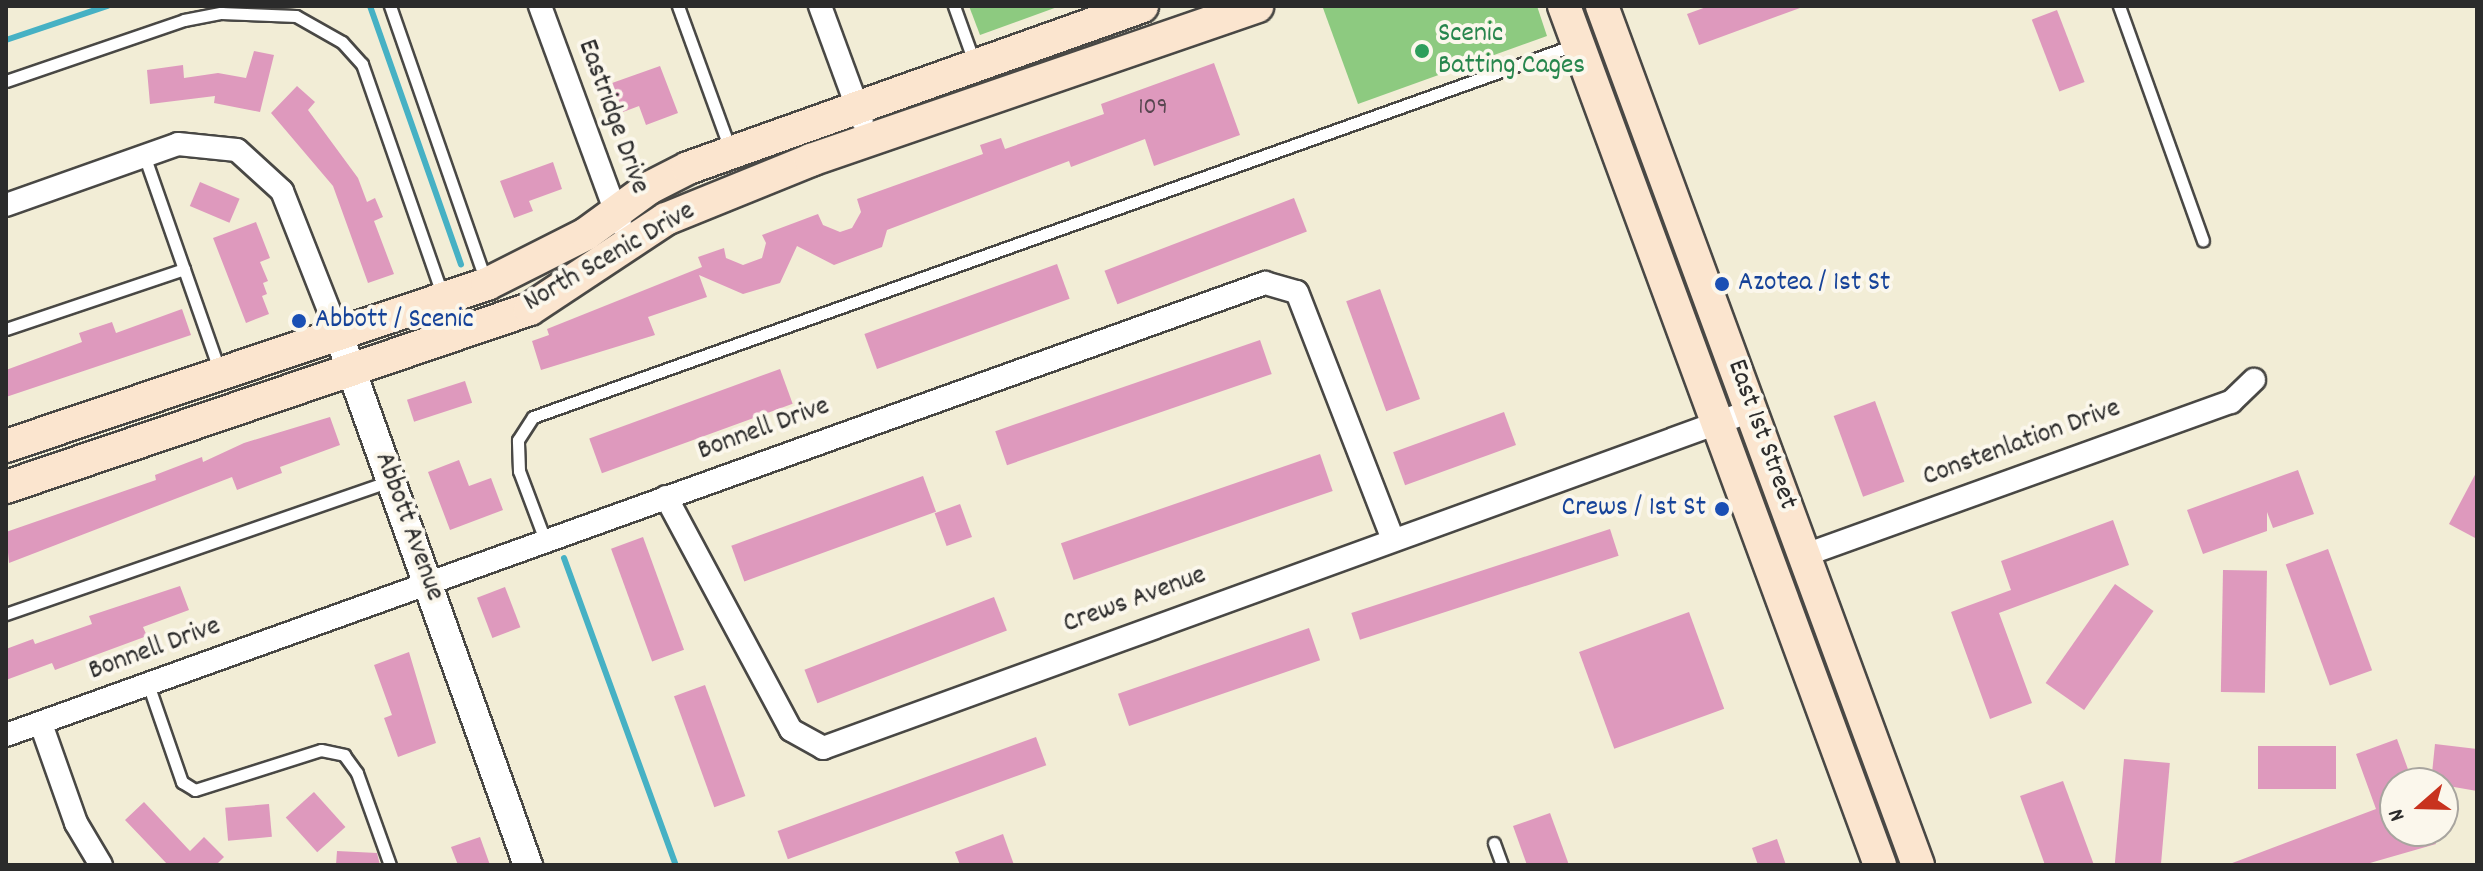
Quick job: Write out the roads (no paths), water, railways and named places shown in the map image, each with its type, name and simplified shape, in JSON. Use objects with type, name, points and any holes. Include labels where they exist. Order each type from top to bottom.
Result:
[{"type":"main road","name":"North Scenic Drive","points":[[6,446],[487,284],[533,264],[649,188],[731,152],[856,104],[975,64],[1100,13],[1142,6]]},
{"type":"main road","name":"North Scenic Drive","points":[[6,487],[530,309],[633,246],[666,219],[868,140],[1257,6]]},
{"type":"main road","name":"East 1st Street","points":[[1564,6],[1880,865]]},
{"type":"main road","name":"East 1st Street","points":[[1602,6],[1918,865]]},
{"type":"street","name":"Eastridge Drive","points":[[540,6],[613,214],[633,246]]},
{"type":"street","points":[[820,6],[868,140]]},
{"type":"street","points":[[1100,13],[1115,55]]},
{"type":"street","name":"Abbott Avenue","points":[[144,155],[178,144],[237,150],[282,191],[351,368],[528,865]]},
{"type":"street","points":[[6,205],[144,155]]},
{"type":"street","name":"Bonnell Drive","points":[[6,735],[1265,283],[1297,292],[1392,537]]},
{"type":"street","name":"Constenlation Drive","points":[[1805,555],[2231,402],[2254,380]]},
{"type":"street","name":"Crews Avenue","points":[[666,497],[791,730],[823,748],[1392,537],[1753,410]]},
{"type":"street","points":[[41,724],[76,823],[101,865]]},
{"type":"lane","points":[[390,6],[487,284]]},
{"type":"lane","points":[[678,6],[731,152]]},
{"type":"lane","points":[[954,6],[975,64]]},
{"type":"lane","points":[[2119,6],[2203,240]]},
{"type":"lane","points":[[6,81],[184,20],[221,13],[296,16],[342,42],[362,64],[443,298]]},
{"type":"lane","points":[[545,540],[519,471],[518,440],[533,417],[1578,43]]},
{"type":"lane","points":[[144,155],[221,373]]},
{"type":"lane","points":[[6,329],[184,269]]},
{"type":"lane","points":[[6,614],[392,481]]},
{"type":"lane","points":[[148,684],[182,782],[195,790],[321,750],[344,755],[357,773],[390,865]]},
{"type":"lane","points":[[1494,843],[1502,865]]},
{"type":"waterway","points":[[6,40],[107,6]]},
{"type":"waterway","points":[[370,6],[461,264]]},
{"type":"waterway","points":[[564,558],[676,865]]},
{"type":"place","name":"Scenic Batting Cages","points":[[1422,51]]},
{"type":"place","name":"Azotea / 1st St","points":[[1722,284]]},
{"type":"place","name":"Abbott / Scenic","points":[[299,321]]},
{"type":"place","name":"Crews / 1st St","points":[[1722,509]]}]
